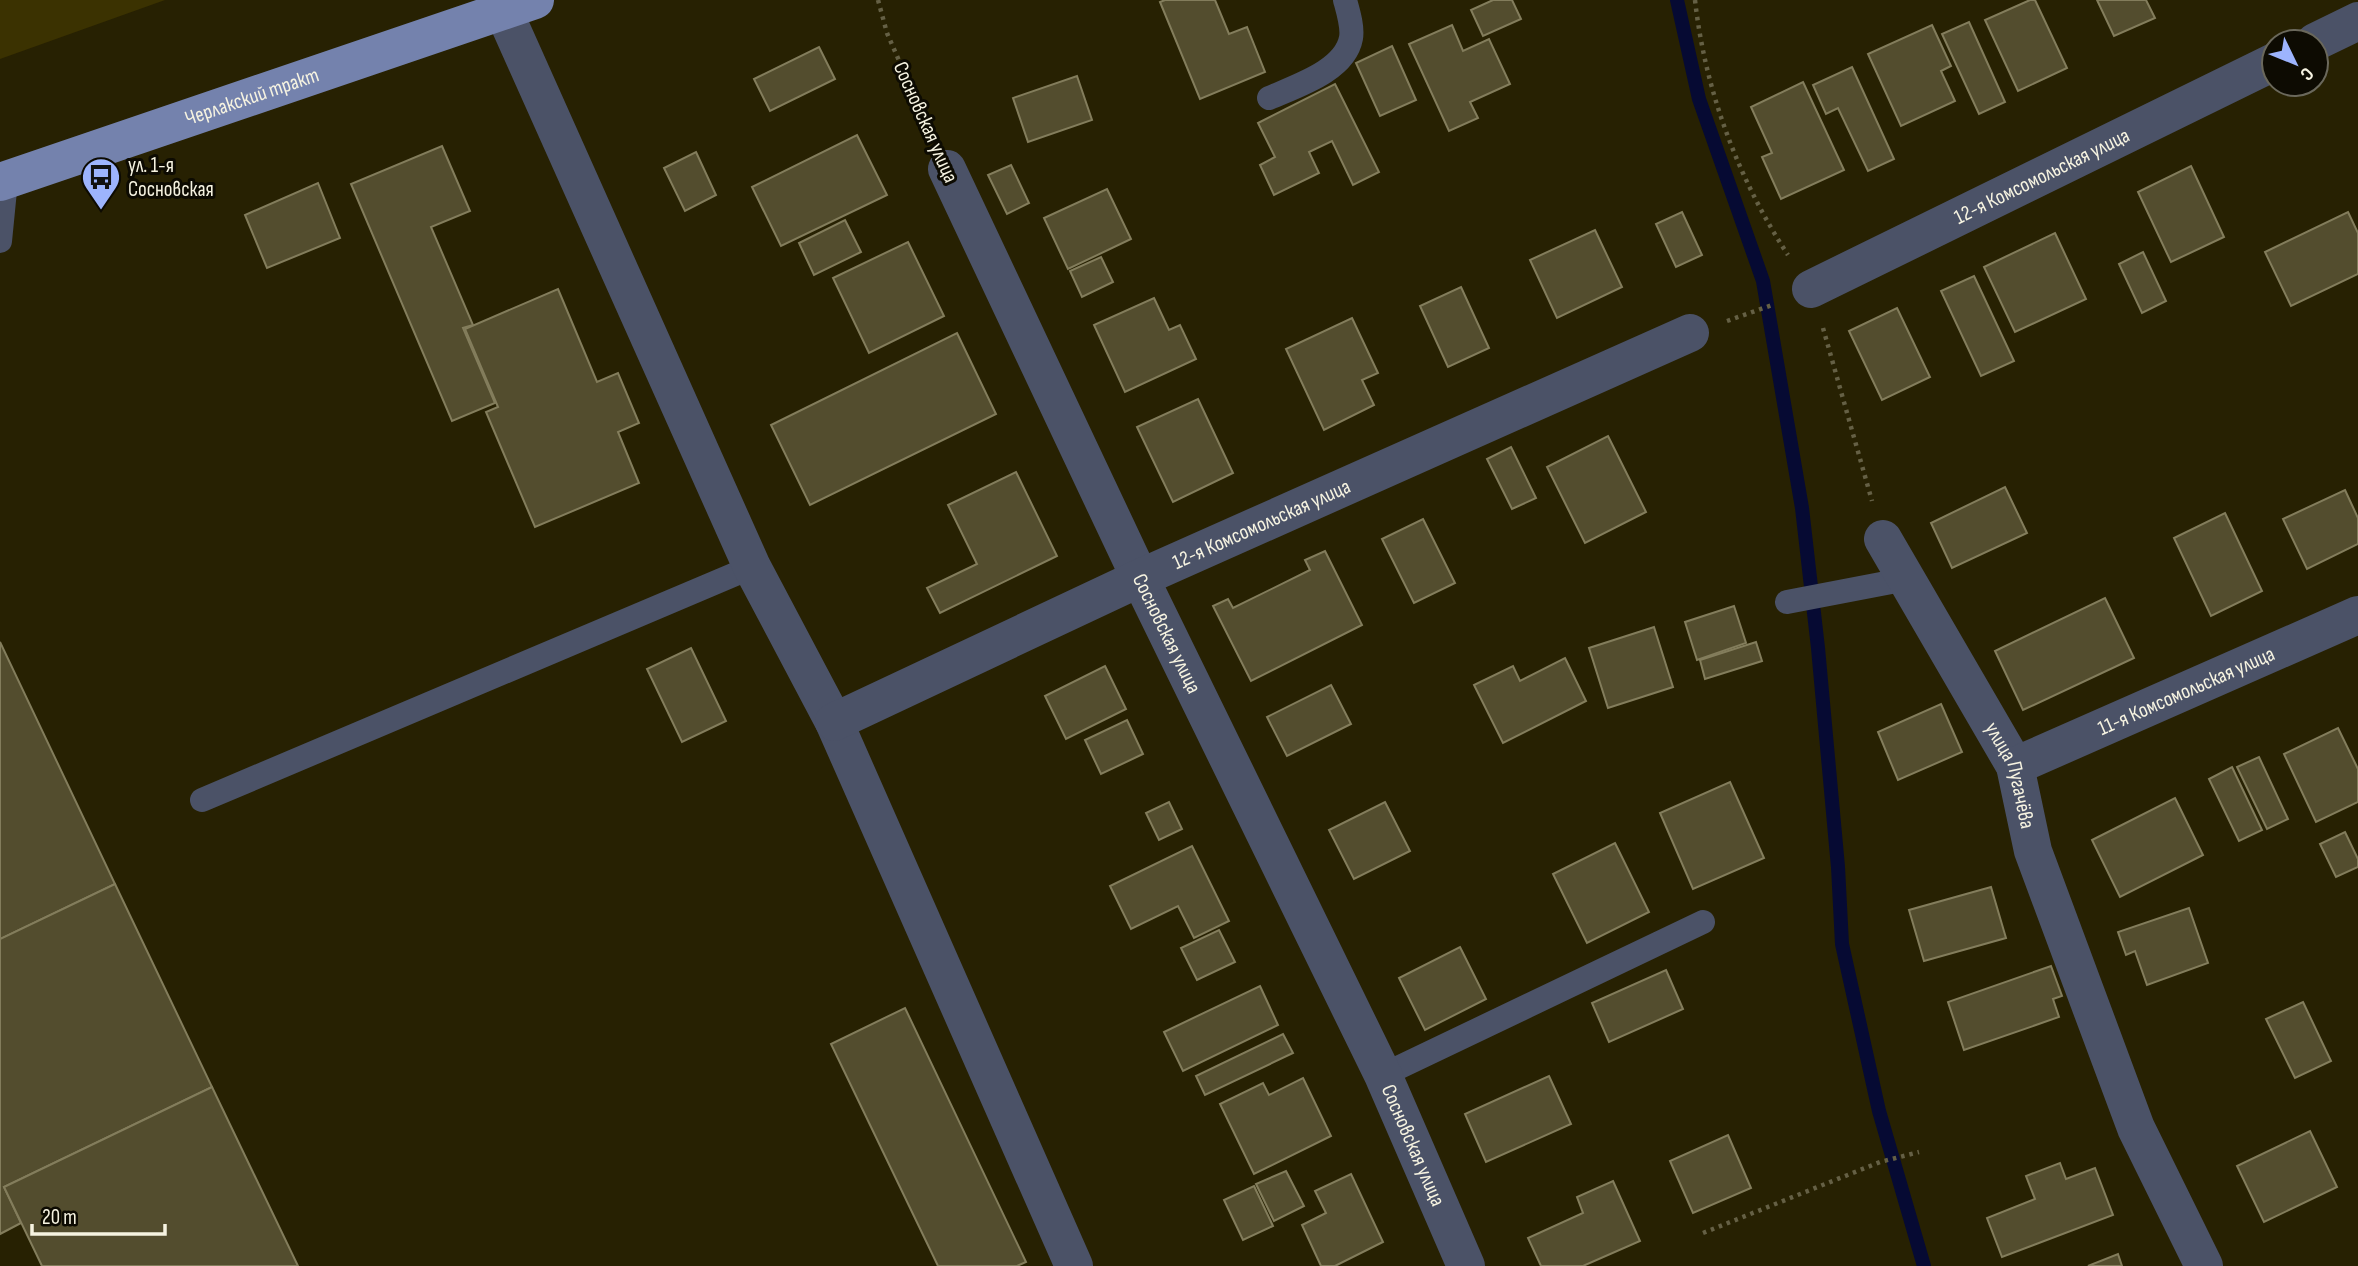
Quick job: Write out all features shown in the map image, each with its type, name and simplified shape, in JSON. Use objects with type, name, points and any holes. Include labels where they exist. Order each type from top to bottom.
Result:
[{"type":"main road","name":"Черлакский тракт","points":[[3,181],[519,5]]},
{"type":"street","points":[[519,5],[752,567],[834,722],[1074,1266]]},
{"type":"street","points":[[2330,35],[2358,21]]},
{"type":"street","name":"12-я Комсомольская улица","points":[[1797,295],[2260,69]]},
{"type":"street","name":"Сосновская улица","points":[[947,169],[1140,578],[1383,1075],[1466,1266]]},
{"type":"street","name":"12-я Комсомольская улица","points":[[834,722],[1140,578],[1690,332]]},
{"type":"street","name":"улица Пугачёва","points":[[1883,539],[2015,766],[2033,851],[2136,1128],[2204,1266]]},
{"type":"street","name":"11-я Комсомольская улица","points":[[2015,766],[2358,615]]},
{"type":"lane","points":[[1269,98],[1325,73],[1340,59],[1351,38],[1345,0]]},
{"type":"lane","points":[[0,241],[3,181]]},
{"type":"lane","points":[[202,800],[752,567]]},
{"type":"lane","points":[[1792,601],[1907,579]]},
{"type":"lane","points":[[1383,1075],[1703,922]]},
{"type":"path","name":"Сосновская улица","points":[[877,0],[887,33],[947,169]]},
{"type":"path","points":[[1695,0],[1716,108],[1797,295],[1883,539]]},
{"type":"path","points":[[1738,317],[1797,295]]},
{"type":"path","points":[[1703,1233],[1880,1162],[1919,1152]]},
{"type":"shaded area","points":[[0,0],[165,0],[0,59]]},
{"type":"building","points":[[1215,0],[1229,34],[1247,27],[1265,72],[1200,99],[1160,2]]},
{"type":"building","points":[[1493,0],[1512,0],[1521,19],[1483,36],[1471,10]]},
{"type":"building","points":[[2035,0],[2067,68],[2018,91],[1985,20]]},
{"type":"building","points":[[2097,0],[2146,0],[2155,18],[2114,36]]},
{"type":"building","points":[[1969,22],[2005,102],[1979,114],[1942,34]]},
{"type":"building","points":[[1452,25],[1463,51],[1489,39],[1510,84],[1470,102],[1478,118],[1449,131],[1409,44]]},
{"type":"building","points":[[1932,25],[1951,66],[1941,71],[1955,101],[1901,126],[1868,54]]},
{"type":"building","points":[[1392,46],[1416,100],[1380,116],[1356,63]]},
{"type":"building","points":[[819,47],[835,79],[770,111],[754,79]]},
{"type":"building","points":[[1852,67],[1894,159],[1868,171],[1838,108],[1826,114],[1813,85]]},
{"type":"building","points":[[1077,76],[1092,120],[1028,142],[1013,98]]},
{"type":"building","points":[[1803,82],[1844,170],[1781,199],[1762,157],[1772,153],[1751,107]]},
{"type":"building","points":[[1335,84],[1379,172],[1353,185],[1332,141],[1309,152],[1319,173],[1274,195],[1260,165],[1275,157],[1258,123]]},
{"type":"building","points":[[857,135],[887,195],[781,246],[752,187]]},
{"type":"building","points":[[442,146],[470,211],[431,227],[473,325],[463,328],[495,403],[452,421],[351,184]]},
{"type":"building","points":[[696,152],[716,195],[685,211],[664,168]]},
{"type":"building","points":[[1011,165],[1029,203],[1007,214],[988,175]]},
{"type":"building","points":[[2191,166],[2224,237],[2171,262],[2138,192]]},
{"type":"building","points":[[318,183],[340,238],[267,268],[245,215]]},
{"type":"building","points":[[1107,189],[1131,239],[1068,269],[1044,218]]},
{"type":"building","points":[[1682,212],[1702,255],[1676,267],[1656,224]]},
{"type":"building","points":[[2348,212],[2358,233],[2358,274],[2291,306],[2265,252]]},
{"type":"building","points":[[845,220],[861,252],[814,275],[799,243]]},
{"type":"building","points":[[1595,230],[1622,287],[1557,318],[1530,260]]},
{"type":"building","points":[[2055,233],[2086,299],[2015,332],[1984,267]]},
{"type":"building","points":[[908,242],[944,316],[869,353],[833,278]]},
{"type":"building","points":[[2143,252],[2166,301],[2142,313],[2119,264]]},
{"type":"building","points":[[1101,257],[1113,282],[1082,297],[1070,271]]},
{"type":"building","points":[[1974,276],[2014,361],[1981,376],[1941,291]]},
{"type":"building","points":[[1461,287],[1489,348],[1448,367],[1420,306]]},
{"type":"building","points":[[558,289],[597,382],[618,373],[639,423],[618,432],[639,483],[535,527],[486,412],[498,407],[465,329]]},
{"type":"building","points":[[1154,298],[1169,330],[1180,325],[1196,359],[1125,392],[1094,325]]},
{"type":"building","points":[[1897,308],[1930,377],[1882,400],[1849,331]]},
{"type":"building","points":[[1352,318],[1378,373],[1362,380],[1374,405],[1324,430],[1286,349]]},
{"type":"building","points":[[957,333],[996,414],[810,505],[771,425]]},
{"type":"building","points":[[1198,399],[1233,473],[1173,502],[1137,427]]},
{"type":"building","points":[[1608,436],[1646,512],[1585,543],[1547,467]]},
{"type":"building","points":[[1511,447],[1536,498],[1512,509],[1487,459]]},
{"type":"building","points":[[1016,472],[1057,556],[940,613],[927,588],[977,564],[948,505]]},
{"type":"building","points":[[2005,487],[2027,533],[1952,568],[1931,523]]},
{"type":"building","points":[[2345,490],[2358,518],[2358,544],[2307,569],[2283,519]]},
{"type":"building","points":[[2225,513],[2262,591],[2211,616],[2174,538]]},
{"type":"building","points":[[1423,519],[1455,583],[1414,603],[1382,539]]},
{"type":"building","points":[[1325,551],[1362,625],[1251,681],[1213,606],[1228,599],[1233,608],[1310,570],[1305,560]]},
{"type":"building","points":[[2105,598],[2134,658],[2023,710],[1995,651]]},
{"type":"building","points":[[1734,606],[1746,643],[1697,660],[1685,622]]},
{"type":"building","points":[[1654,627],[1673,687],[1608,708],[1589,648]]},
{"type":"building","points":[[0,642],[115,884],[0,939]]},
{"type":"building","points":[[1756,642],[1762,661],[1705,679],[1700,660]]},
{"type":"building","points":[[691,648],[726,721],[682,742],[647,669]]},
{"type":"building","points":[[1565,658],[1586,701],[1503,743],[1474,685],[1513,666],[1520,681]]},
{"type":"building","points":[[1105,666],[1126,709],[1066,739],[1045,696]]},
{"type":"building","points":[[1331,685],[1351,724],[1287,756],[1267,717]]},
{"type":"building","points":[[1941,704],[1962,752],[1898,780],[1878,732]]},
{"type":"building","points":[[1127,720],[1143,754],[1101,774],[1085,740]]},
{"type":"building","points":[[2338,728],[2358,769],[2358,802],[2316,822],[2284,754]]},
{"type":"building","points":[[2259,757],[2288,819],[2267,829],[2237,767]]},
{"type":"building","points":[[2232,767],[2262,830],[2239,841],[2209,779]]},
{"type":"building","points":[[1730,782],[1764,858],[1693,889],[1660,813]]},
{"type":"building","points":[[2175,798],[2203,855],[2120,897],[2092,840]]},
{"type":"building","points":[[1169,802],[1182,829],[1159,840],[1146,813]]},
{"type":"building","points":[[1385,802],[1410,851],[1354,879],[1329,830]]},
{"type":"building","points":[[2345,832],[2358,859],[2358,867],[2336,877],[2320,844]]},
{"type":"building","points":[[1615,843],[1649,912],[1587,943],[1553,874]]},
{"type":"building","points":[[1192,846],[1229,921],[1194,938],[1178,906],[1131,929],[1110,886]]},
{"type":"building","points":[[115,884],[212,1087],[4,1187],[21,1223],[0,1234],[0,939]]},
{"type":"building","points":[[1991,887],[2006,938],[1924,961],[1909,910]]},
{"type":"building","points":[[2189,908],[2208,963],[2147,985],[2135,951],[2126,955],[2118,932]]},
{"type":"building","points":[[1219,930],[1235,962],[1197,980],[1181,948]]},
{"type":"building","points":[[1460,947],[1486,999],[1425,1030],[1399,978]]},
{"type":"building","points":[[2051,966],[2062,996],[2053,999],[2059,1017],[1964,1050],[1948,1002]]},
{"type":"building","points":[[1666,970],[1683,1009],[1609,1042],[1592,1003]]},
{"type":"building","points":[[1260,986],[1278,1025],[1183,1071],[1164,1032]]},
{"type":"building","points":[[2303,1002],[2331,1061],[2295,1078],[2266,1019]]},
{"type":"building","points":[[905,1008],[1026,1262],[1017,1266],[938,1266],[831,1044]]},
{"type":"building","points":[[1283,1034],[1293,1053],[1205,1095],[1196,1076]]},
{"type":"building","points":[[1549,1076],[1571,1124],[1486,1162],[1465,1114]]},
{"type":"building","points":[[1303,1078],[1331,1136],[1254,1174],[1220,1104],[1263,1083],[1269,1095]]},
{"type":"building","points":[[212,1087],[298,1266],[42,1266],[4,1187]]},
{"type":"building","points":[[2310,1131],[2337,1187],[2264,1222],[2237,1166]]},
{"type":"building","points":[[1728,1135],[1751,1188],[1693,1213],[1670,1161]]},
{"type":"building","points":[[2060,1163],[2066,1179],[2095,1168],[2113,1215],[2002,1257],[1987,1218],[2035,1199],[2026,1176]]},
{"type":"building","points":[[1286,1171],[1304,1206],[1274,1221],[1256,1184]]},
{"type":"building","points":[[1351,1174],[1383,1242],[1335,1266],[1321,1266],[1302,1225],[1326,1213],[1315,1191]]},
{"type":"building","points":[[1613,1181],[1640,1241],[1583,1266],[1541,1266],[1528,1238],[1583,1213],[1577,1197]]},
{"type":"building","points":[[1254,1186],[1273,1226],[1243,1240],[1224,1200]]},
{"type":"building","points":[[2118,1254],[2122,1266],[2088,1266]]},
{"type":"waterway","points":[[1677,0],[1699,99],[1763,281],[1802,508],[1818,648],[1838,867],[1842,944],[1879,1111],[1924,1266]]},
{"type":"place","name":"ул. 1-я Сосновская","points":[[101,211]]}]
